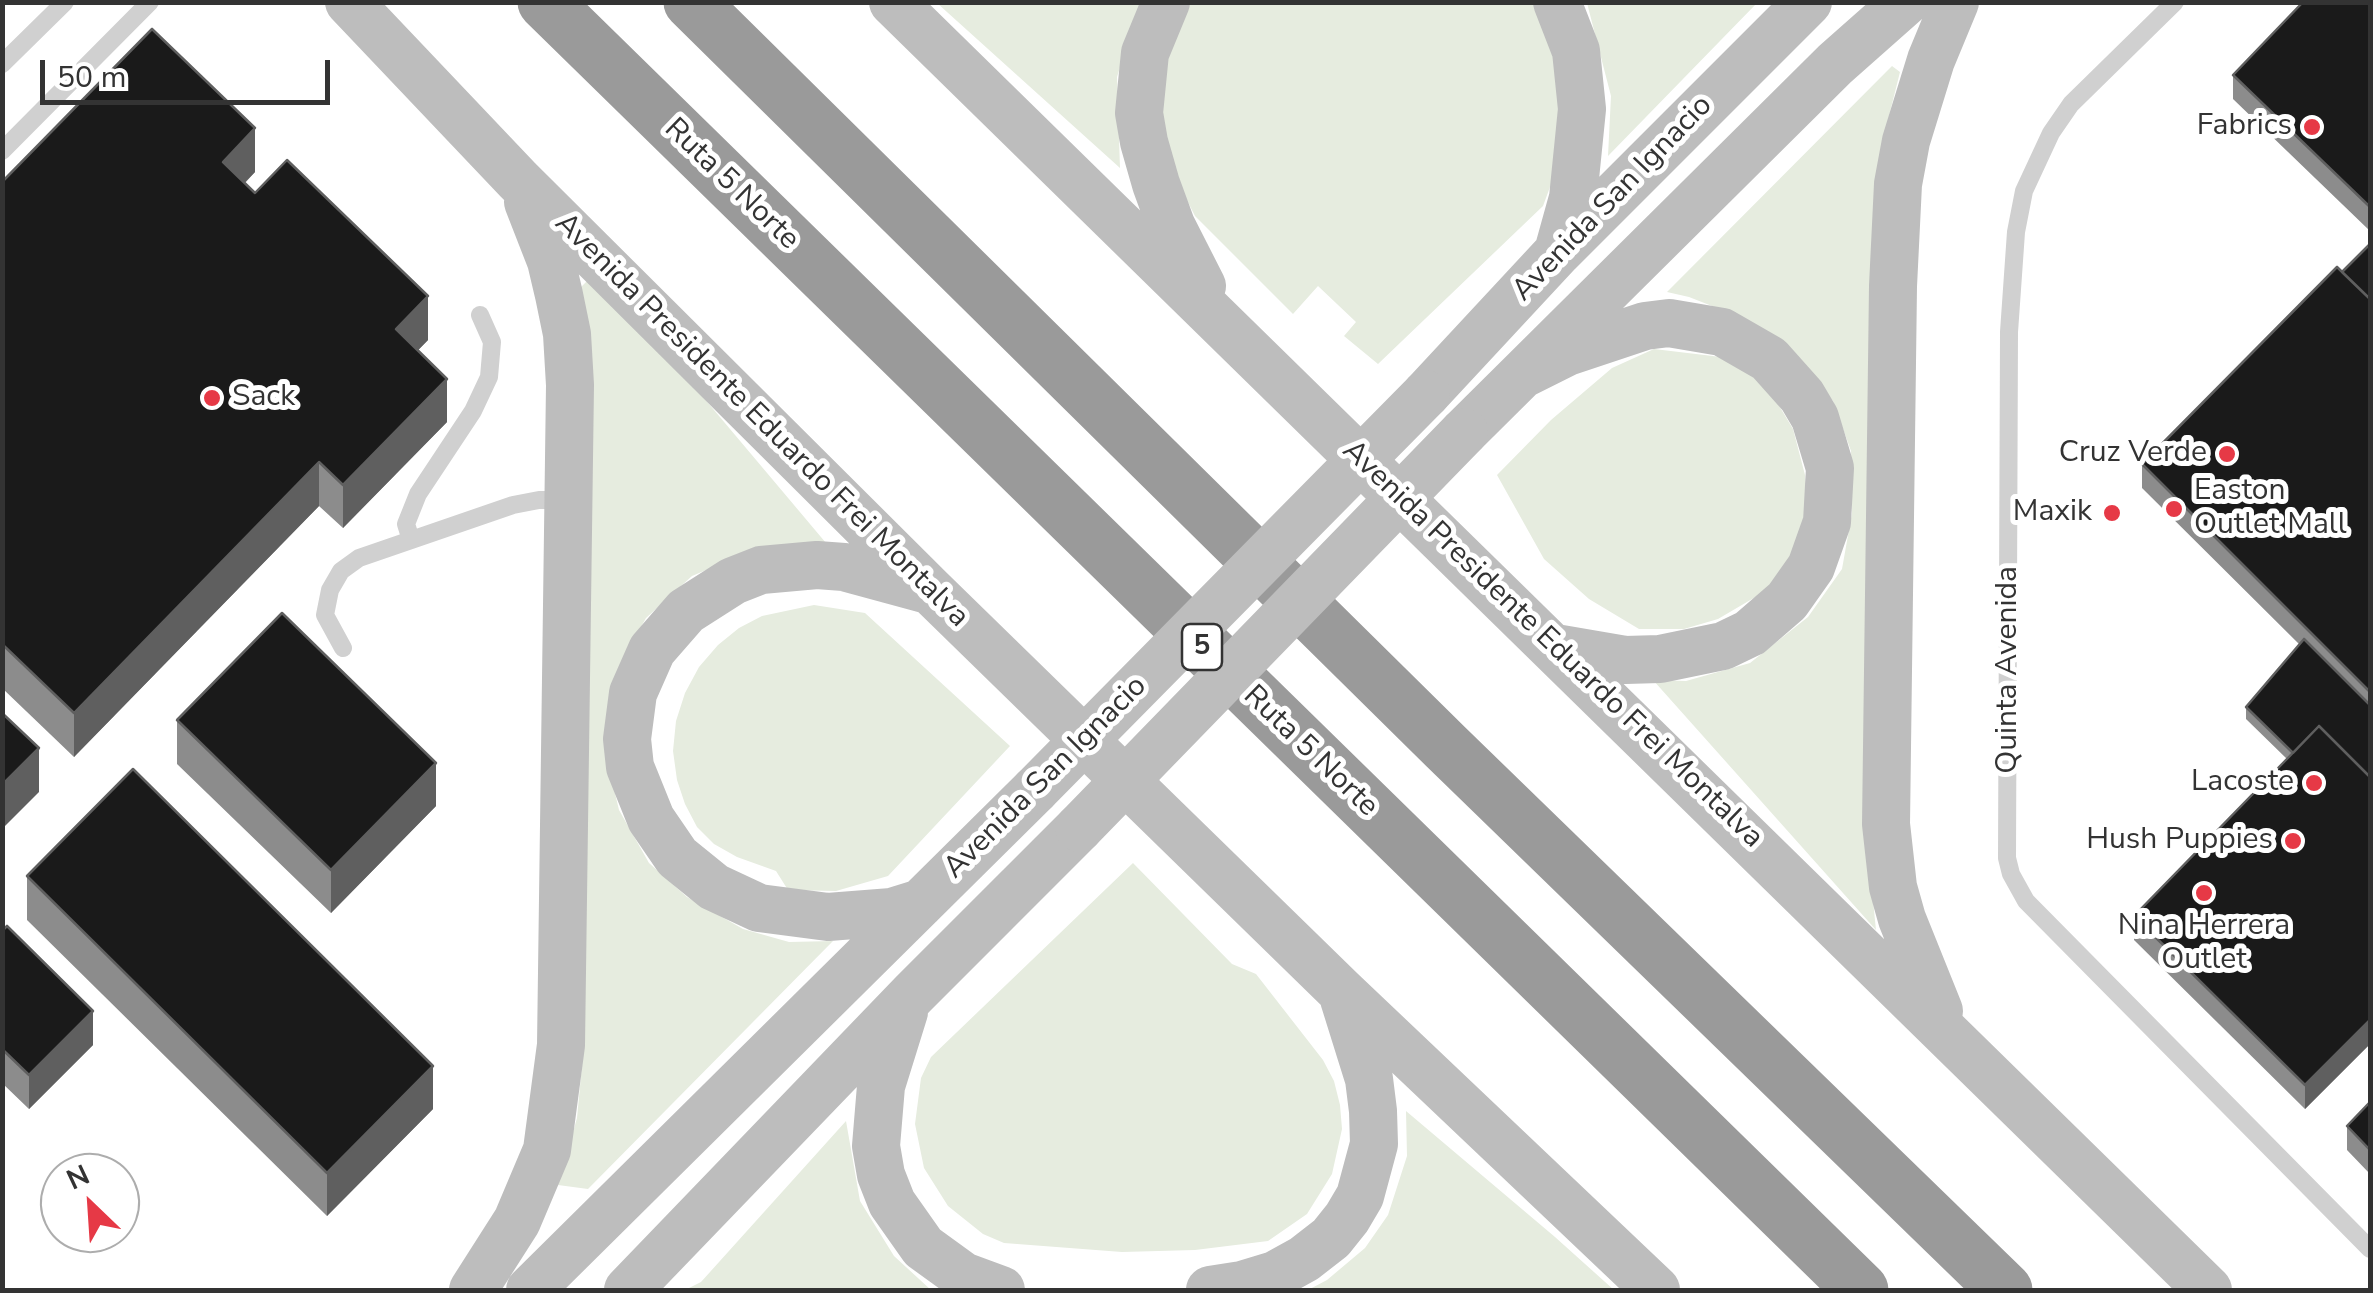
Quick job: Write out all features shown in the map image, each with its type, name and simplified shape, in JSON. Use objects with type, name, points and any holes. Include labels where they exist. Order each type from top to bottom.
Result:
[{"type":"highway","name":"Ruta 5 Norte","points":[[545,2],[1861,1290]]},
{"type":"highway","points":[[691,2],[1446,747],[2005,1290]]},
{"type":"main road","name":"Avenida Presidente Eduardo Frei Montalva","points":[[348,2],[518,180],[930,590],[1341,991],[1656,1290]]},
{"type":"main road","name":"Avenida Presidente Eduardo Frei Montalva","points":[[893,2],[2208,1290]]},
{"type":"main road","points":[[1166,2],[1145,53],[1140,83],[1144,142],[1166,211],[1188,262],[1231,331]]},
{"type":"main road","points":[[1557,2],[1576,51],[1582,109],[1573,198],[1558,252]]},
{"type":"main road","name":"Avenida San Ignacio","points":[[530,1290],[1036,790],[1426,394],[1558,252],[1808,2]]},
{"type":"main road","name":"Avenida San Ignacio","points":[[628,1290],[1464,432],[1836,64],[1905,2]]},
{"type":"main road","points":[[1955,1041],[1912,951],[1893,887],[1886,778],[1898,184],[1917,100],[1956,2]]},
{"type":"main road","points":[[473,1290],[517,1221],[534,1185],[547,1150],[559,1078],[570,386],[567,334],[551,261],[518,180]]},
{"type":"main road","points":[[1523,374],[1567,352],[1645,326],[1669,323],[1722,332],[1769,359],[1802,396],[1815,418],[1830,468],[1827,522],[1816,556],[1787,601],[1750,633],[1723,646],[1660,659],[1625,660],[1556,648]]},
{"type":"main road","points":[[921,902],[892,912],[828,918],[759,908],[724,894],[694,873],[663,839],[638,794],[627,739],[633,693],[652,650],[686,611],[733,580],[761,570],[818,564],[930,590]]},
{"type":"main road","points":[[1210,1290],[1242,1286],[1304,1259],[1348,1218],[1360,1196],[1374,1144],[1373,1111],[1370,1079],[1341,991]]},
{"type":"main road","points":[[913,994],[888,1054],[880,1086],[876,1146],[881,1175],[892,1203],[923,1247],[962,1276],[1001,1290]]},
{"type":"lane","points":[[2,64],[64,2]]},
{"type":"lane","points":[[2,151],[150,2]]},
{"type":"lane","name":"Quinta Avenida","points":[[2176,2],[2072,104],[2050,132],[2024,191],[2016,232],[2009,332],[2007,858],[2026,901],[2370,1248]]},
{"type":"lane","points":[[410,540],[406,524],[418,494],[490,377],[492,342],[480,315]]},
{"type":"lane","points":[[343,648],[325,615],[330,590],[341,572],[360,558],[513,505],[569,500]]},
{"type":"shaded area","points":[[937,3],[1140,3],[1117,77],[1120,168]]},
{"type":"shaded area","points":[[1181,3],[1535,3],[1548,23],[1567,141],[1543,206],[1378,364],[1344,336],[1356,322],[1318,286],[1293,314],[1195,216],[1160,147],[1155,69]]},
{"type":"shaded area","points":[[1587,3],[1757,3],[1608,156],[1611,96]]},
{"type":"shaded area","points":[[1892,66],[1900,72],[1883,140],[1865,821],[1876,930],[1653,680],[1686,681],[1750,663],[1808,617],[1842,569],[1852,513],[1851,451],[1833,401],[1784,342],[1735,315],[1667,292]]},
{"type":"shaded area","points":[[589,279],[698,391],[826,543],[758,548],[692,576],[646,618],[622,661],[604,747],[619,810],[649,863],[687,897],[743,929],[789,942],[833,941],[588,1189],[558,1185],[577,1118],[584,1044],[577,291]]},
{"type":"shaded area","points":[[1654,349],[1721,357],[1766,384],[1793,429],[1805,475],[1808,515],[1796,554],[1764,592],[1718,619],[1684,629],[1639,629],[1589,599],[1544,559],[1497,475],[1551,420],[1612,368]]},
{"type":"shaded area","points":[[814,605],[865,613],[1010,746],[888,876],[836,891],[788,890],[776,871],[714,844],[697,827],[685,804],[673,751],[676,721],[685,693],[699,667],[718,645],[762,616]]},
{"type":"shaded area","points":[[1133,863],[1232,964],[1256,974],[1323,1060],[1334,1081],[1342,1129],[1332,1174],[1307,1214],[1268,1241],[1195,1250],[1122,1252],[1004,1243],[983,1234],[948,1206],[924,1168],[915,1124],[921,1078],[931,1057]]},
{"type":"shaded area","points":[[1406,1111],[1614,1290],[1308,1290],[1327,1280],[1365,1248],[1388,1215],[1407,1156]]},
{"type":"shaded area","points":[[846,1121],[860,1201],[894,1256],[931,1290],[685,1290],[701,1282]]},
{"type":"building","points":[[2303,2],[2370,2],[2370,207],[2233,75]]},
{"type":"building","name":"Sack","points":[[152,29],[255,128],[223,162],[255,193],[287,160],[428,296],[396,329],[447,379],[343,485],[319,462],[74,713],[2,644],[2,182]]},
{"type":"building","points":[[2370,244],[2370,299],[2342,272]]},
{"type":"building","points":[[2337,267],[2370,299],[2370,692],[2142,464]]},
{"type":"building","points":[[282,613],[436,763],[331,870],[177,720]]},
{"type":"building","points":[[2304,639],[2370,705],[2370,777],[2319,726],[2293,753],[2246,707]]},
{"type":"building","points":[[2,713],[39,748],[2,785]]},
{"type":"building","points":[[2319,726],[2370,777],[2370,1020],[2305,1085],[2134,916]]},
{"type":"building","points":[[133,769],[433,1066],[327,1173],[27,876]]},
{"type":"building","points":[[7,926],[93,1011],[29,1075],[2,1049],[2,931]]},
{"type":"building","points":[[2370,1102],[2370,1150],[2347,1126]]},
{"type":"place","name":"Fabrics","points":[[2312,127]]},
{"type":"place","name":"Sack","points":[[212,398]]},
{"type":"place","name":"Cruz Verde","points":[[2227,454]]},
{"type":"place","name":"Easton Outlet Mall","points":[[2174,509]]},
{"type":"place","name":"Maxik","points":[[2112,513]]},
{"type":"place","name":"Lacoste","points":[[2314,783]]},
{"type":"place","name":"Hush Puppies","points":[[2293,841]]},
{"type":"place","name":"Nina Herrera Outlet","points":[[2204,893]]}]
